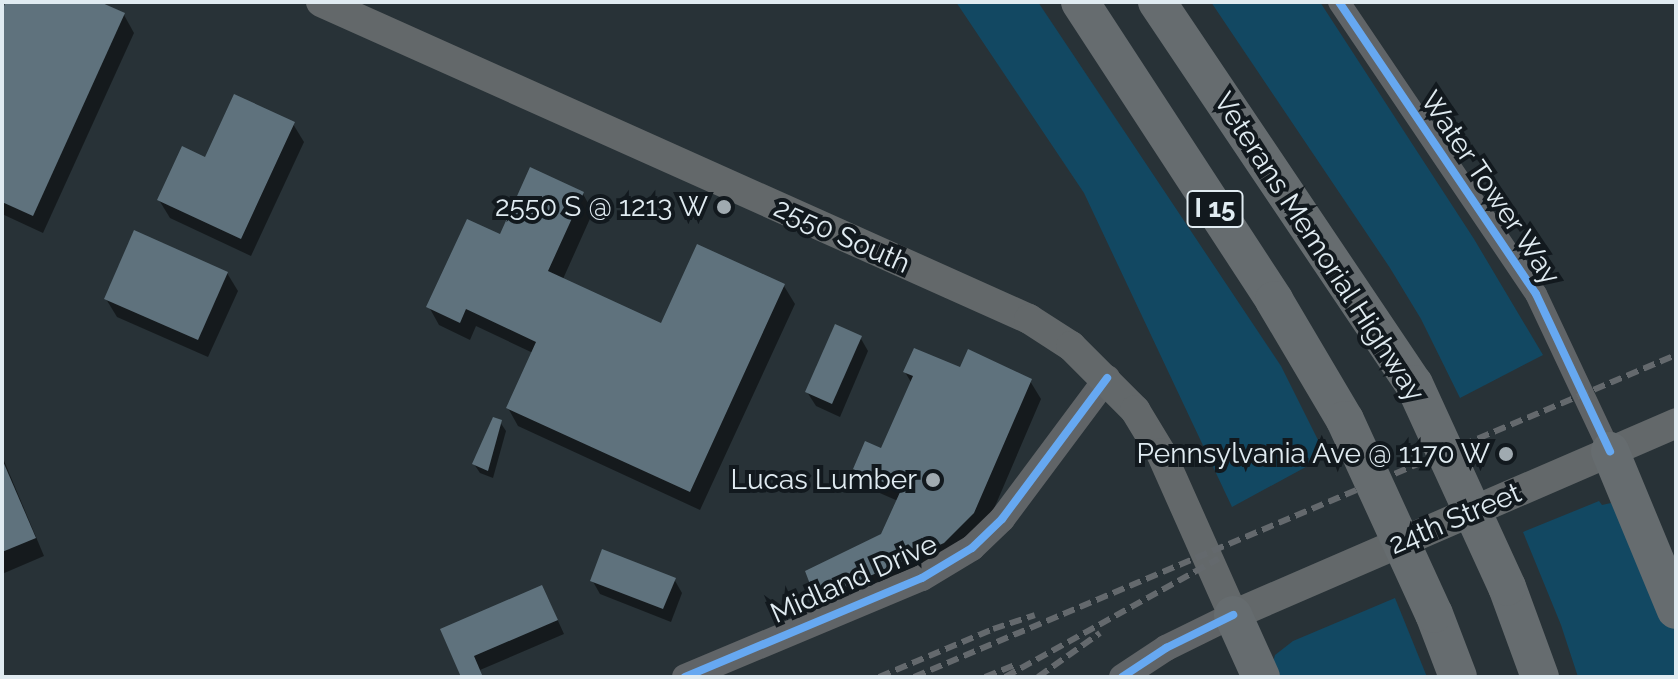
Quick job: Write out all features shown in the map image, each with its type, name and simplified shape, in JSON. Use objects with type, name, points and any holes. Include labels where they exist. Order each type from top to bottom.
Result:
[{"type":"highway","name":"I 15","points":[[1080,2],[1274,300],[1345,420],[1434,614],[1458,677]]},
{"type":"highway","name":"Veterans Memorial Highway","points":[[1157,2],[1414,384],[1507,587],[1540,677]]},
{"type":"highway","points":[[1610,451],[1676,610]]},
{"type":"highway","points":[[1233,615],[1261,677]]},
{"type":"main road","name":"2550 South","points":[[321,2],[1029,319],[1071,346],[1107,378],[1135,410],[1161,453],[1233,615]]},
{"type":"main road","name":"24th Street","points":[[1233,615],[1676,423]]},
{"type":"street","name":"Water Tower Way","points":[[1339,2],[1536,294],[1610,451]]},
{"type":"street","name":"Midland Drive","points":[[685,677],[922,578],[972,548],[1002,519],[1107,378]]},
{"type":"street","points":[[1122,677],[1166,648],[1233,615]]},
{"type":"shaded area","points":[[956,2],[1038,2],[1281,366],[1326,456],[1232,507],[1084,193]]},
{"type":"shaded area","points":[[1211,2],[1320,2],[1474,239],[1543,355],[1460,398],[1421,319],[1390,268]]},
{"type":"shaded area","points":[[1599,501],[1602,505],[1611,503],[1676,628],[1676,677],[1578,677],[1561,625],[1523,532]]},
{"type":"shaded area","points":[[1395,598],[1427,677],[1277,677],[1272,666],[1275,655],[1293,641]]},
{"type":"building","points":[[6,2],[100,2],[125,13],[33,216],[2,202],[2,10]]},
{"type":"building","points":[[234,94],[295,122],[241,239],[157,200],[182,146],[205,157]]},
{"type":"building","points":[[530,167],[584,192],[548,271],[661,323],[697,244],[785,284],[690,492],[506,408],[536,342],[466,309],[460,323],[426,307],[467,219],[500,234]]},
{"type":"building","points":[[134,230],[228,272],[198,340],[104,299]]},
{"type":"building","points":[[835,324],[862,336],[832,404],[805,392]]},
{"type":"building","name":"Lucas Lumber","points":[[914,348],[960,367],[968,349],[1032,379],[974,513],[944,543],[816,600],[805,571],[881,534],[901,490],[853,469],[865,441],[881,448],[913,376],[903,372]]},
{"type":"building","points":[[493,417],[502,420],[488,471],[472,464]]},
{"type":"building","points":[[2,459],[36,538],[2,552]]},
{"type":"building","points":[[602,549],[676,578],[663,609],[590,581]]},
{"type":"building","points":[[542,585],[558,620],[474,656],[483,677],[461,677],[440,629]]},
{"type":"railway","points":[[914,677],[1676,355]]},
{"type":"railway","points":[[1005,677],[1218,559]]},
{"type":"railway","points":[[879,677],[993,629],[1035,615]]},
{"type":"railway","points":[[1038,677],[1100,633]]},
{"type":"railway","points":[[985,677],[1015,665]]},
{"type":"cycle path","points":[[1339,2],[1536,294],[1610,451]]},
{"type":"cycle path","points":[[685,677],[922,578],[972,548],[1002,519],[1107,378]]},
{"type":"cycle path","points":[[1122,677],[1166,648],[1233,615]]},
{"type":"place","name":"2550 S @ 1213 W","points":[[724,207]]},
{"type":"place","name":"Pennsylvania Ave @ 1170 W","points":[[1506,454]]},
{"type":"place","name":"Lucas Lumber","points":[[933,480]]}]
